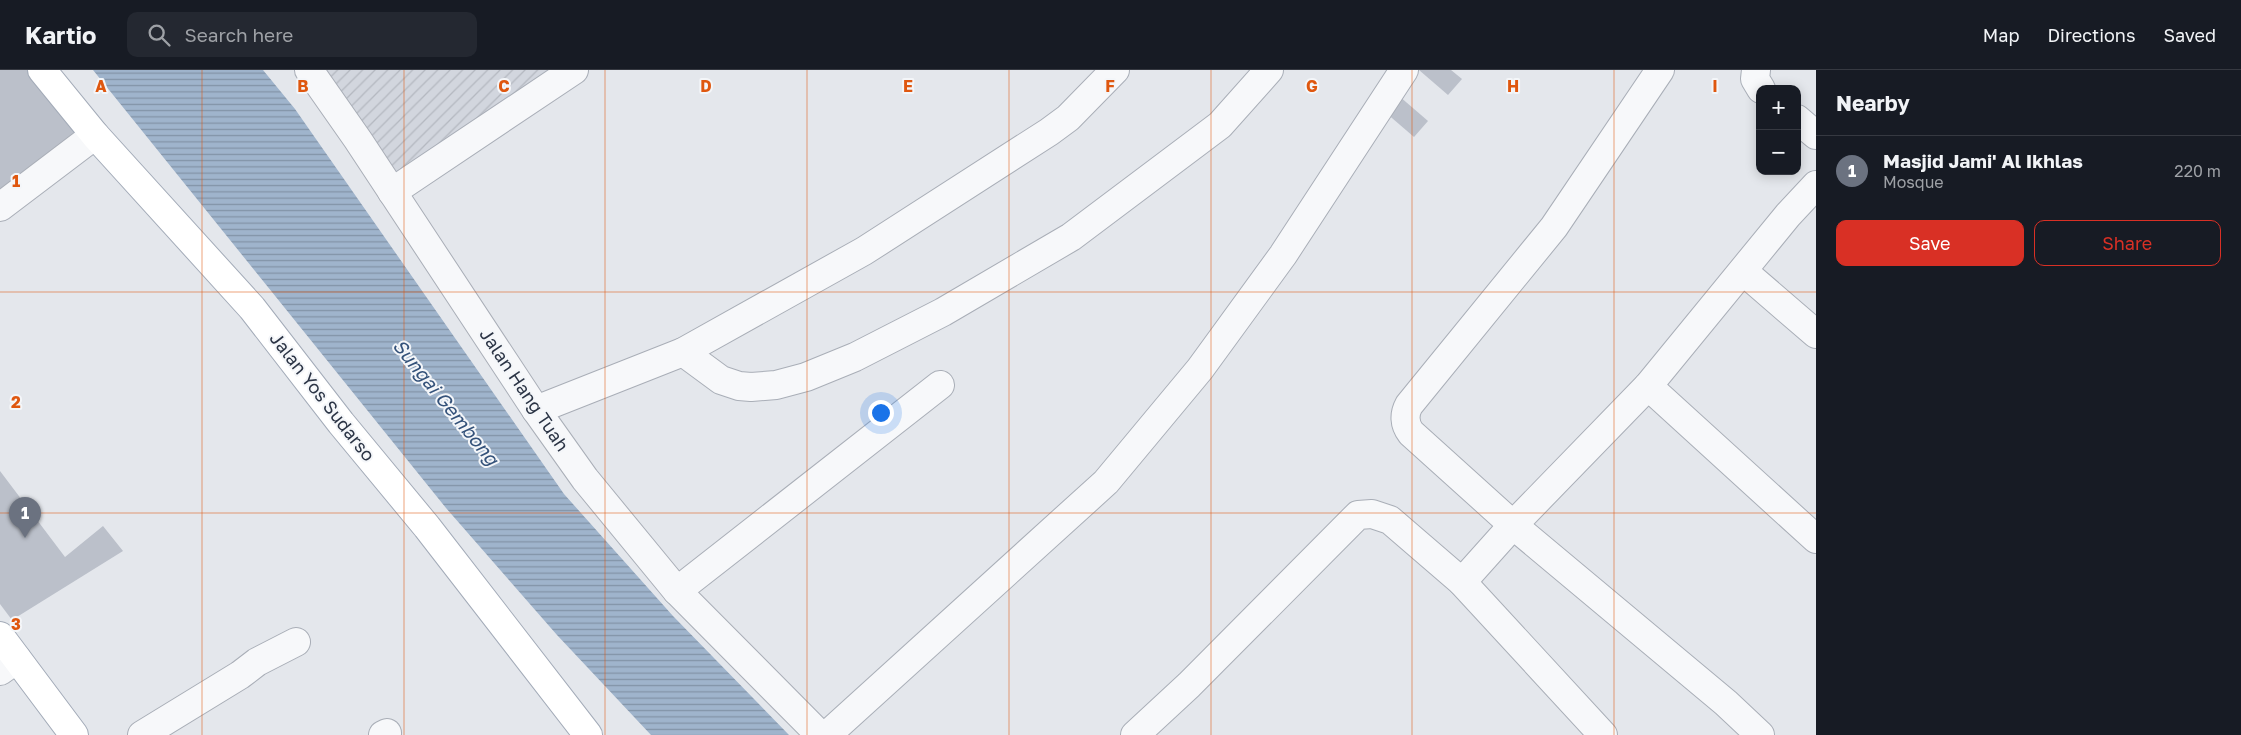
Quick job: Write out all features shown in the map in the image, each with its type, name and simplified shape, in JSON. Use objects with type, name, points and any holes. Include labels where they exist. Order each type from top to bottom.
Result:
[{"type":"main road","name":"Jalan Yos Sudarso","points":[[42,70],[95,135],[252,308],[588,735]]},
{"type":"main road","points":[[0,636],[9,665],[74,735]]},
{"type":"street","name":"Jalan Hang Tuah","points":[[309,70],[536,410],[585,479],[677,592],[820,735]]},
{"type":"street","points":[[392,192],[574,70]]},
{"type":"street","points":[[536,410],[683,352],[864,251],[1049,132],[1068,118],[1115,70]]},
{"type":"street","points":[[683,352],[721,380],[739,386],[751,387],[776,385],[806,377],[855,357],[943,312],[1072,237],[1220,124],[1269,70]]},
{"type":"street","points":[[827,735],[1106,482],[1200,369],[1272,270],[1404,70]]},
{"type":"street","points":[[1660,70],[1554,227],[1406,411],[1406,423],[1411,433],[1513,525],[1718,696],[1760,735]]},
{"type":"street","points":[[1756,70],[1755,79],[1759,85]]},
{"type":"street","points":[[1801,123],[1816,136]]},
{"type":"street","points":[[0,207],[95,135]]},
{"type":"street","points":[[1462,582],[1513,525],[1648,386],[1788,215],[1816,185]]},
{"type":"street","points":[[1743,272],[1816,334]]},
{"type":"street","points":[[677,592],[940,385]]},
{"type":"street","points":[[1648,386],[1816,539]]},
{"type":"street","points":[[1135,735],[1190,685],[1358,515],[1372,514],[1390,520],[1462,582],[1603,735]]},
{"type":"street","points":[[142,735],[240,675],[257,662],[296,642]]},
{"type":"shaded area","points":[[309,70],[574,70],[392,192]]},
{"type":"water","name":"Sungai Gembong","points":[[93,70],[263,70],[295,109],[564,494],[673,616],[789,735],[651,735],[557,635],[446,508]]},
{"type":"building","points":[[0,70],[42,70],[95,135],[0,207]]},
{"type":"building","points":[[1419,70],[1451,70],[1462,79],[1448,95]]},
{"type":"building","points":[[1399,96],[1428,121],[1414,137],[1385,112]]},
{"type":"building","points":[[0,471],[65,557],[103,526],[123,551],[12,620],[0,604]]},
{"type":"place","name":"Masjid Jami' Al Ikhlas","points":[[25,538]]}]
